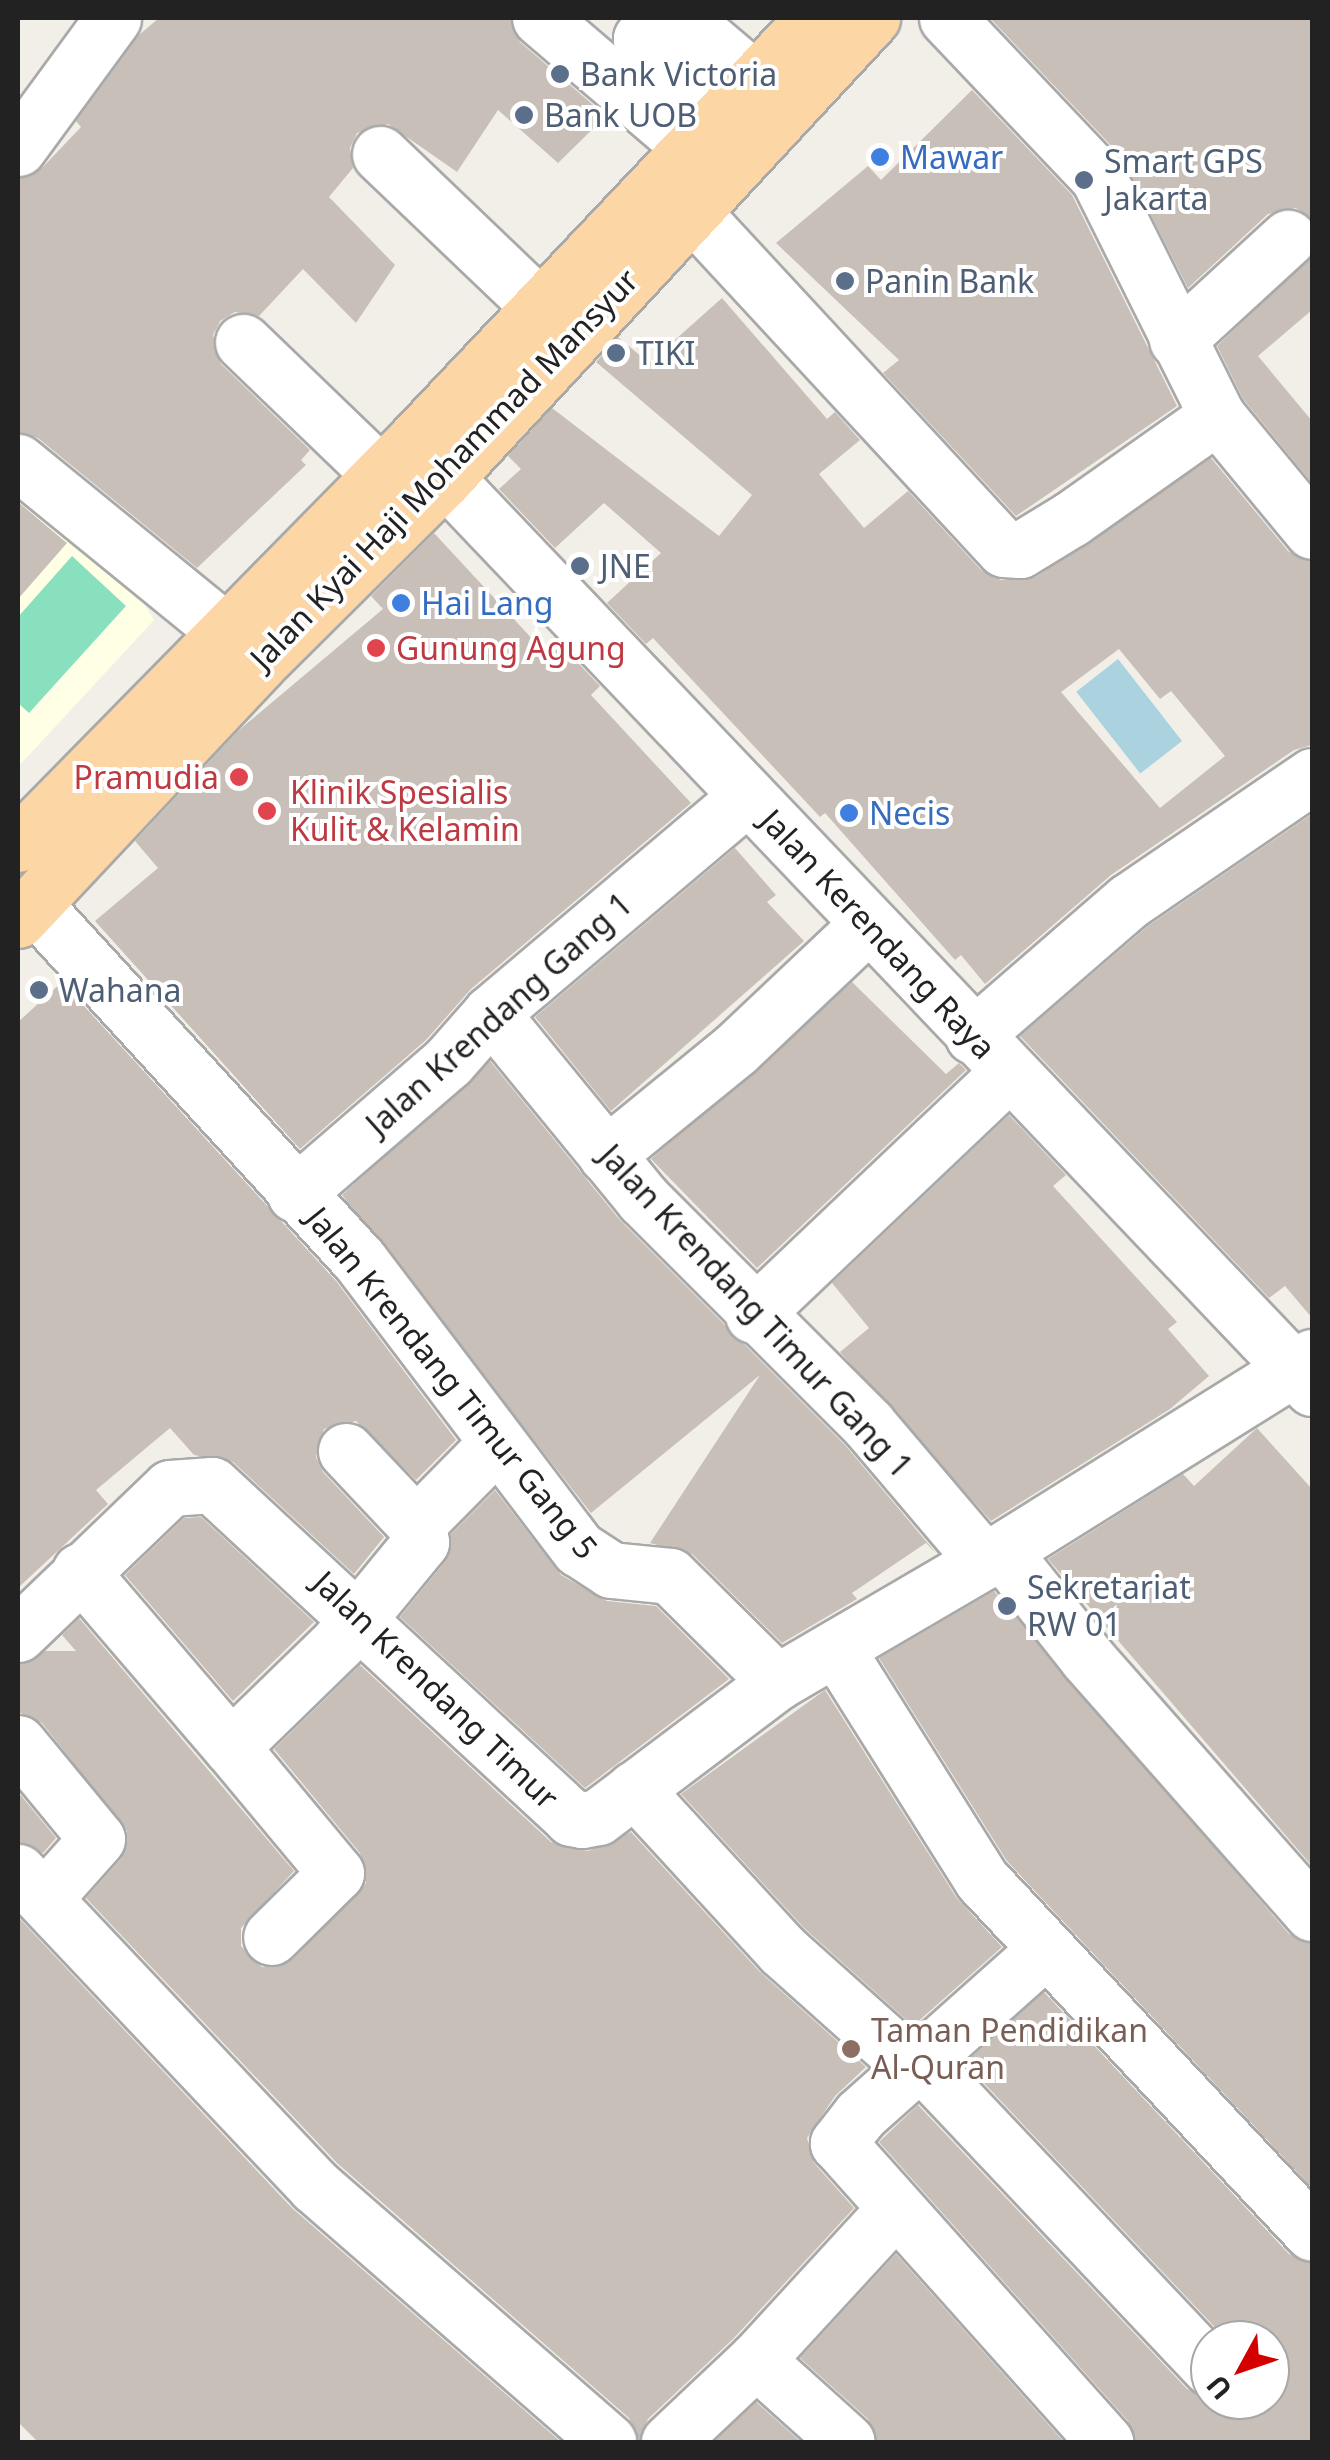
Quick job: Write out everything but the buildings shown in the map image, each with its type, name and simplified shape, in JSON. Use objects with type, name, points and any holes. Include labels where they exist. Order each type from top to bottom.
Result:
[{"type":"main road","name":"Jalan Kyai Haji Mohammad Mansyur","points":[[412,465],[542,308],[872,18]]},
{"type":"main road","name":"Jalan Kyai Haji Mohammad Mansyur","points":[[25,912],[45,841],[241,647],[705,164],[783,42]]},
{"type":"street","points":[[18,148],[113,18]]},
{"type":"street","points":[[540,18],[705,164]]},
{"type":"street","points":[[718,18],[783,42]]},
{"type":"street","points":[[947,18],[1098,177],[1217,416],[1307,516]]},
{"type":"street","points":[[783,42],[662,20],[650,26],[641,39],[705,164],[1004,550],[1020,550],[1071,519],[1217,416]]},
{"type":"street","points":[[380,154],[542,308]]},
{"type":"street","points":[[1177,340],[1288,238]]},
{"type":"street","name":"Jalan Kerendang Raya","points":[[243,342],[412,465],[748,796],[990,1054],[1307,1371]]},
{"type":"street","points":[[18,462],[241,647]]},
{"type":"street","points":[[753,1315],[1129,901],[1312,776]]},
{"type":"street","name":"Jalan Krendang Gang 1","points":[[295,1194],[448,1062],[491,1013],[748,796]]},
{"type":"street","name":"Jalan Krendang Timur Gang 5","points":[[25,912],[360,1262],[496,1444],[590,1560],[611,1570],[670,1576],[777,1682]]},
{"type":"street","points":[[606,1155],[736,1050],[866,926]]},
{"type":"street","name":"Jalan Krendang Timur Gang 1","points":[[491,1013],[606,1155],[753,1315],[857,1412],[993,1556],[1312,1913]]},
{"type":"street","name":"Jalan Krendang Timur","points":[[18,1634],[170,1488],[212,1486],[359,1615],[570,1818],[598,1816],[777,1682],[1307,1371]]},
{"type":"street","points":[[416,1526],[496,1444]]},
{"type":"street","points":[[231,1746],[359,1615],[422,1542],[416,1526],[346,1452]]},
{"type":"street","points":[[80,1571],[336,1873],[271,1938]]},
{"type":"street","points":[[837,1650],[982,1880],[1312,2234]]},
{"type":"street","points":[[18,1744],[98,1839],[32,1884],[315,2186],[608,2442]]},
{"type":"street","points":[[634,1789],[782,1950],[917,2064],[1190,2347]]},
{"type":"street","points":[[1044,1950],[840,2134],[838,2144],[1104,2442]]},
{"type":"street","points":[[669,2442],[756,2360],[894,2210]]},
{"type":"street","points":[[756,2360],[848,2442]]},
{"type":"shaded area","points":[[18,487],[129,578],[154,620],[18,767]]},
{"type":"green space","points":[[72,556],[126,606],[29,713],[18,703],[18,617]]},
{"type":"water","points":[[1118,659],[1182,741],[1140,774],[1076,692]]},
{"type":"place","name":"Bank Victoria","points":[[560,74]]},
{"type":"place","name":"Bank UOB","points":[[524,115]]},
{"type":"place","name":"Mawar","points":[[880,157]]},
{"type":"place","name":"Smart GPS Jakarta","points":[[1084,180]]},
{"type":"place","name":"Panin Bank","points":[[845,281]]},
{"type":"place","name":"TIKI","points":[[616,353]]},
{"type":"place","name":"JNE","points":[[580,566]]},
{"type":"place","name":"Hai Lang","points":[[401,603]]},
{"type":"place","name":"Gunung Agung","points":[[376,648]]},
{"type":"place","name":"Pramudia","points":[[239,777]]},
{"type":"place","name":"Klinik Spesialis Kulit & Kelamin","points":[[267,811]]},
{"type":"place","name":"Necis","points":[[849,813]]},
{"type":"place","name":"Wahana","points":[[39,990]]},
{"type":"place","name":"Sekretariat RW 01","points":[[1007,1606]]},
{"type":"place","name":"Taman Pendidikan Al-Quran","points":[[851,2049]]}]
